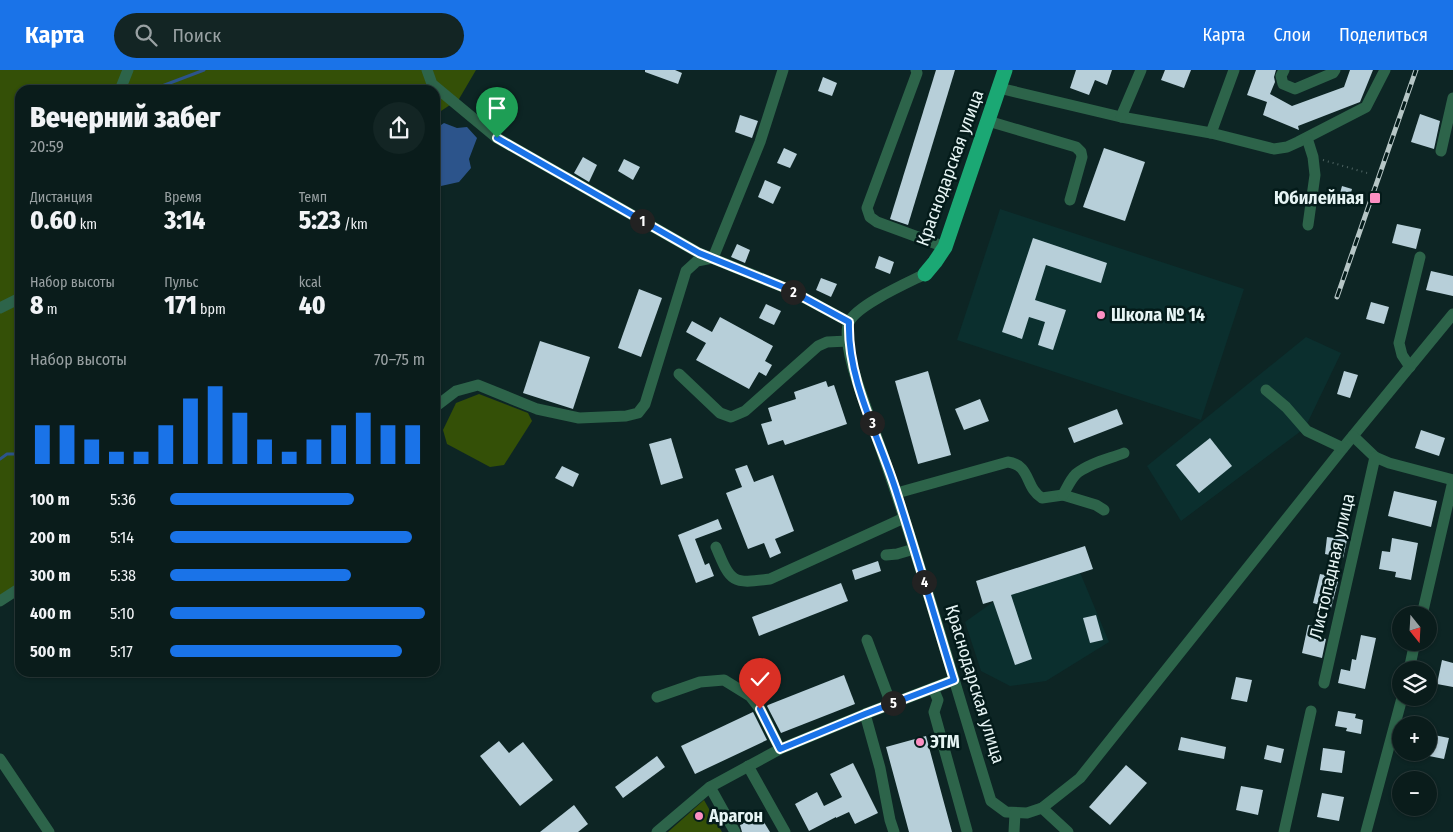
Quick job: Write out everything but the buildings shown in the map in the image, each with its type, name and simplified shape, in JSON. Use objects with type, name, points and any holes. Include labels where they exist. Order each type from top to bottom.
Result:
[{"type":"main road","name":"Краснодарская улица","points":[[925,274],[945,247],[1005,70]]},
{"type":"street","points":[[122,85],[128,70]]},
{"type":"street","points":[[427,70],[433,85]]},
{"type":"street","points":[[713,258],[760,142],[783,70]]},
{"type":"street","points":[[916,70],[917,73],[867,208],[870,217],[877,222],[945,247]]},
{"type":"street","points":[[1121,118],[1141,70]]},
{"type":"street","points":[[1211,133],[1234,70]]},
{"type":"street","points":[[1284,70],[1282,76],[1284,84],[1295,88],[1333,73],[1334,70]]},
{"type":"street","points":[[999,88],[1121,118],[1211,133],[1274,149],[1287,147],[1307,138],[1366,107],[1385,70]]},
{"type":"street","points":[[440,91],[497,138],[699,253],[788,289],[849,322]]},
{"type":"street","points":[[1441,151],[1453,98]]},
{"type":"street","points":[[988,121],[1076,147],[1081,152],[1082,157],[1070,200]]},
{"type":"street","points":[[1307,138],[1313,157],[1315,175],[1308,226]]},
{"type":"street","points":[[1410,367],[1402,356],[1399,343],[1420,257]]},
{"type":"street","points":[[440,402],[456,391],[478,386],[537,409],[579,418],[626,416],[638,413],[645,404],[686,271],[697,261],[713,258]]},
{"type":"street","name":"Краснодарская улица","points":[[925,274],[862,307],[849,322],[848,341],[855,375],[897,493],[991,801],[1006,812],[1015,813]]},
{"type":"street","points":[[0,308],[15,300]]},
{"type":"street","points":[[1014,832],[1015,813],[1027,813],[1042,808],[1080,778],[1343,448],[1453,314]]},
{"type":"street","points":[[679,374],[720,413],[731,417],[746,410],[818,346],[827,342],[848,341]]},
{"type":"street","points":[[1266,390],[1286,407],[1308,431],[1343,448]]},
{"type":"street","points":[[1353,436],[1375,457],[1389,464],[1453,481],[1424,606]]},
{"type":"street","points":[[1064,495],[1072,480],[1085,468],[1124,453]]},
{"type":"street","name":"Листопадная улица","points":[[1324,683],[1375,457]]},
{"type":"street","points":[[897,493],[1008,462],[1016,463],[1022,467],[1037,495],[1042,498],[1064,495],[1096,505],[1104,510]]},
{"type":"street","points":[[716,547],[727,573],[736,581],[751,582],[770,579],[904,518]]},
{"type":"street","points":[[886,554],[898,554],[914,549]]},
{"type":"street","points":[[0,601],[15,591]]},
{"type":"street","points":[[867,640],[891,704]]},
{"type":"street","points":[[657,697],[700,682],[724,680],[750,696],[760,709],[780,749]]},
{"type":"street","points":[[657,832],[710,787],[780,749],[954,680]]},
{"type":"street","points":[[933,688],[938,700],[934,712],[967,831]]},
{"type":"street","points":[[1366,832],[1400,706]]},
{"type":"street","points":[[1284,832],[1311,711]]},
{"type":"street","points":[[865,714],[880,768],[894,832]]},
{"type":"street","points":[[0,759],[49,832]]},
{"type":"street","points":[[748,766],[785,832]]},
{"type":"street","points":[[710,787],[735,832]]},
{"type":"street","points":[[1042,808],[1063,830]]},
{"type":"path","points":[[1313,157],[1366,173]]},
{"type":"shaded area","name":"Школа № 14","points":[[1000,209],[1244,289],[1201,420],[957,340]]},
{"type":"shaded area","points":[[1306,337],[1341,353],[1305,428],[1181,521],[1147,466]]},
{"type":"shaded area","points":[[1074,558],[1109,642],[1046,681],[1010,686],[981,671],[965,622],[1041,568]]},
{"type":"green space","points":[[0,70],[476,70],[459,99],[440,112],[440,85],[15,85],[15,588],[0,598]]},
{"type":"green space","points":[[479,394],[528,413],[532,421],[504,465],[490,467],[447,444],[443,430],[456,403]]},
{"type":"green space","name":"Арагон","points":[[704,800],[722,832],[668,832]]},
{"type":"water","points":[[444,123],[457,128],[467,127],[477,138],[469,159],[471,168],[459,182],[440,187],[440,126]]},
{"type":"waterway","points":[[165,85],[204,70]]},
{"type":"waterway","points":[[0,459],[7,454],[15,454]]},
{"type":"railway","points":[[1337,297],[1416,70]]},
{"type":"place","name":"Юбилейная","points":[[1375,198]]},
{"type":"place","name":"Школа № 14","points":[[1101,315]]},
{"type":"place","name":"ЭТМ","points":[[920,742]]},
{"type":"place","name":"Арагон","points":[[699,816]]},
{"type":"route","points":[[497,138],[699,253],[788,289],[849,322],[848,341],[855,375],[897,493],[954,680],[780,749],[760,709]]}]
